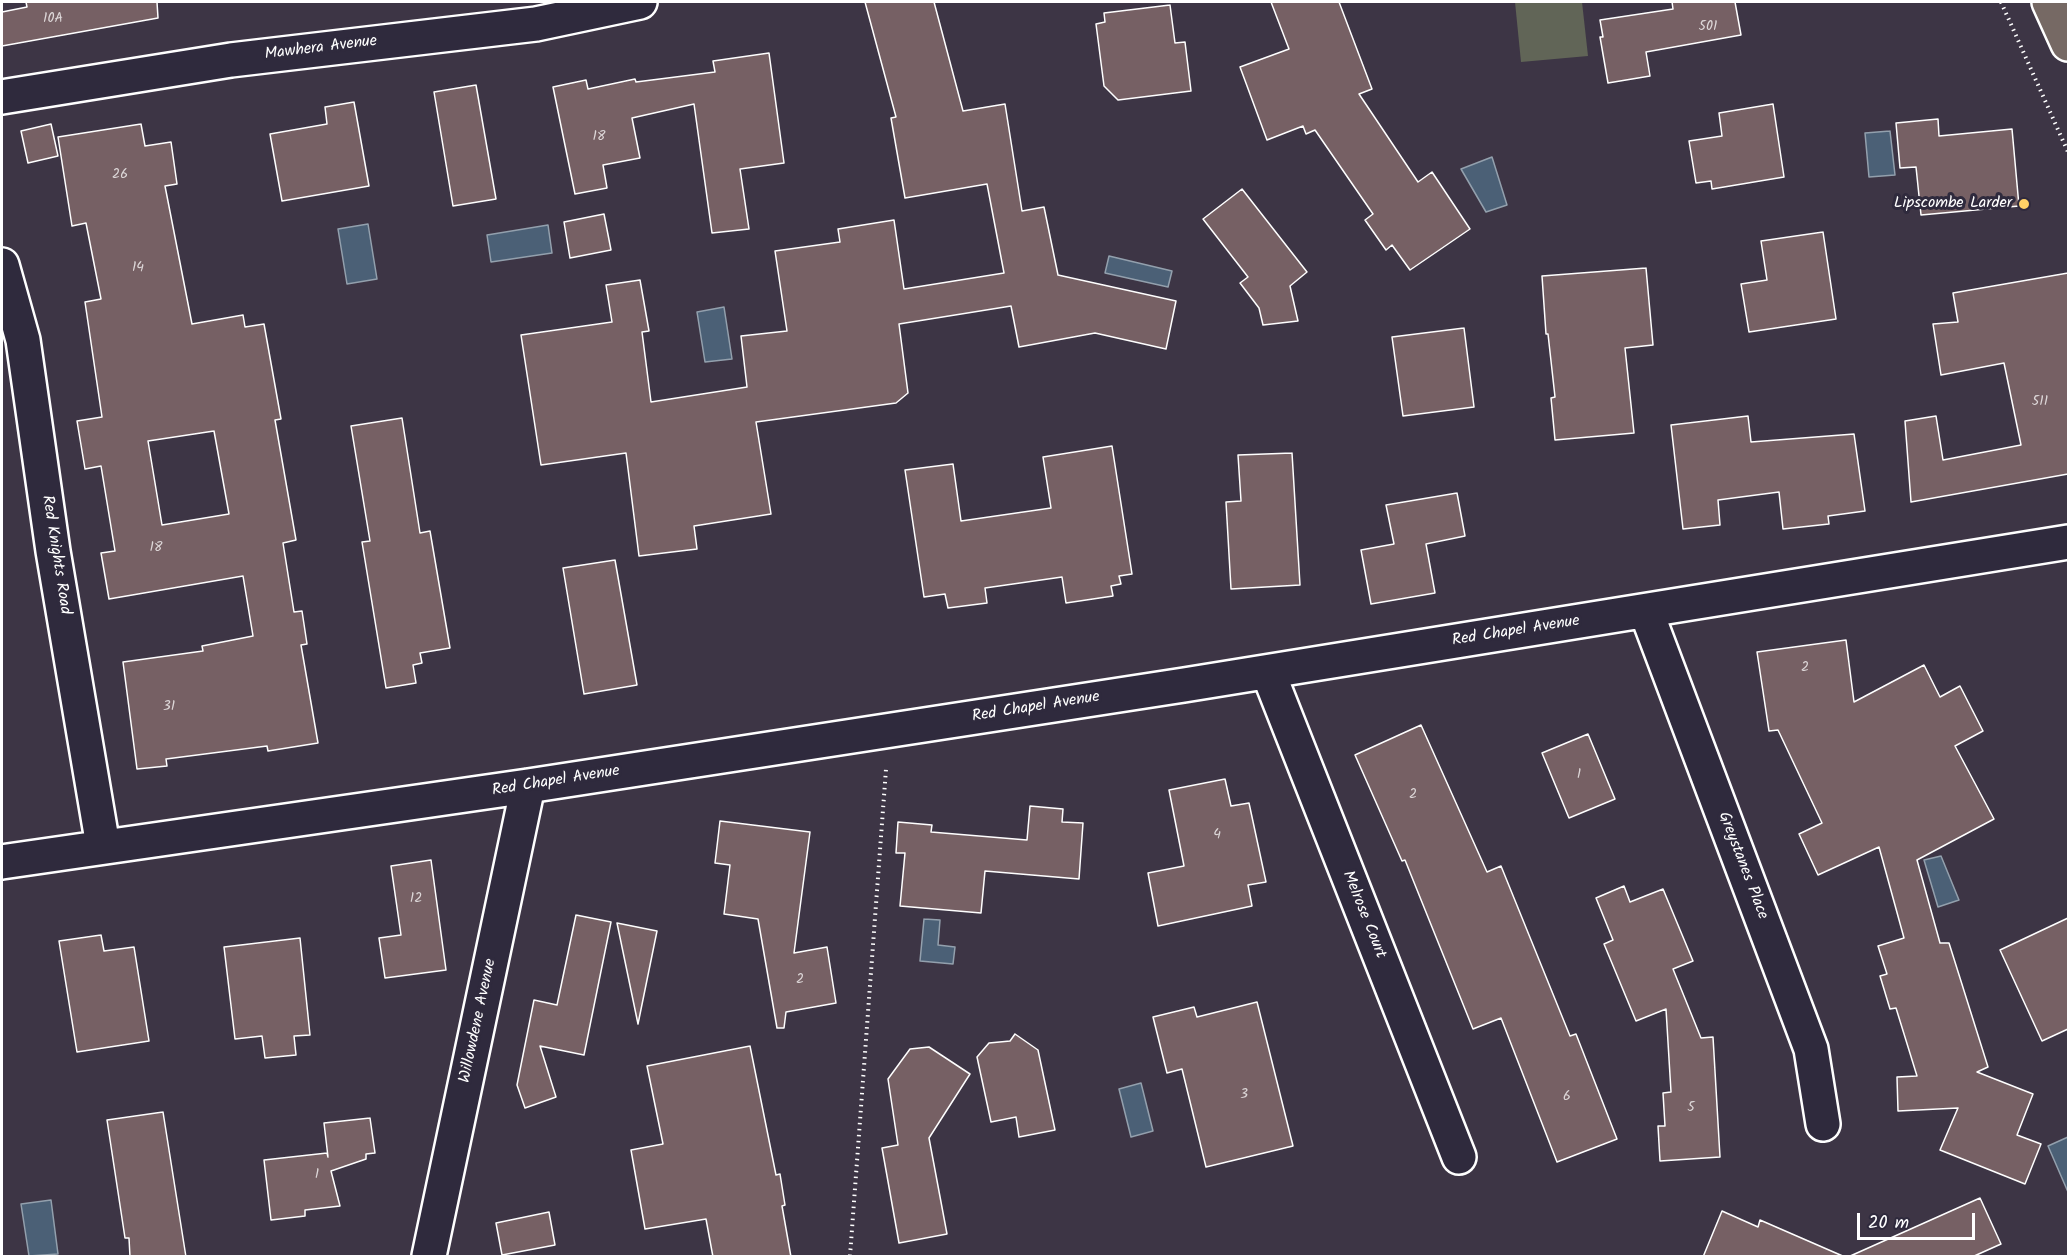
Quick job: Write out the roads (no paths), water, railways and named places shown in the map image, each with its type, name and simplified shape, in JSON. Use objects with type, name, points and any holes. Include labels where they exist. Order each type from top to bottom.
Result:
[{"type":"main road","points":[[2049,2],[2068,44]]},
{"type":"street","name":"Mawhera Avenue","points":[[2,97],[231,60],[536,24],[640,2]]},
{"type":"street","name":"Red Knights Road","points":[[2,265],[24,340],[53,551],[103,846]]},
{"type":"street","name":"Red Chapel Avenue","points":[[2,862],[528,786],[1268,672],[2068,542]]},
{"type":"street","name":"Greystanes Place","points":[[1646,611],[1810,1049],[1823,1124]]},
{"type":"street","name":"Melrose Court","points":[[1268,672],[1459,1158]]},
{"type":"street","name":"Willowdene Avenue","points":[[429,1257],[528,786]]},
{"type":"water","points":[[1890,131],[1895,175],[1869,177],[1865,133]]},
{"type":"water","points":[[1492,157],[1507,205],[1486,212],[1461,169]]},
{"type":"water","points":[[368,224],[377,279],[347,284],[338,229]]},
{"type":"water","points":[[548,225],[552,253],[491,262],[487,235]]},
{"type":"water","points":[[1109,256],[1172,271],[1168,287],[1105,273]]},
{"type":"water","points":[[724,307],[732,359],[705,362],[697,312]]},
{"type":"water","points":[[1941,856],[1959,900],[1938,907],[1924,860]]},
{"type":"water","points":[[924,919],[940,920],[938,945],[955,947],[953,964],[920,961]]},
{"type":"water","points":[[1141,1083],[1153,1131],[1131,1137],[1119,1089]]},
{"type":"water","points":[[2068,1137],[2068,1192],[2048,1146]]},
{"type":"water","points":[[51,1200],[58,1254],[29,1256],[21,1204]]},
{"type":"place","name":"Lipscombe Larder","points":[[2024,204]]}]
